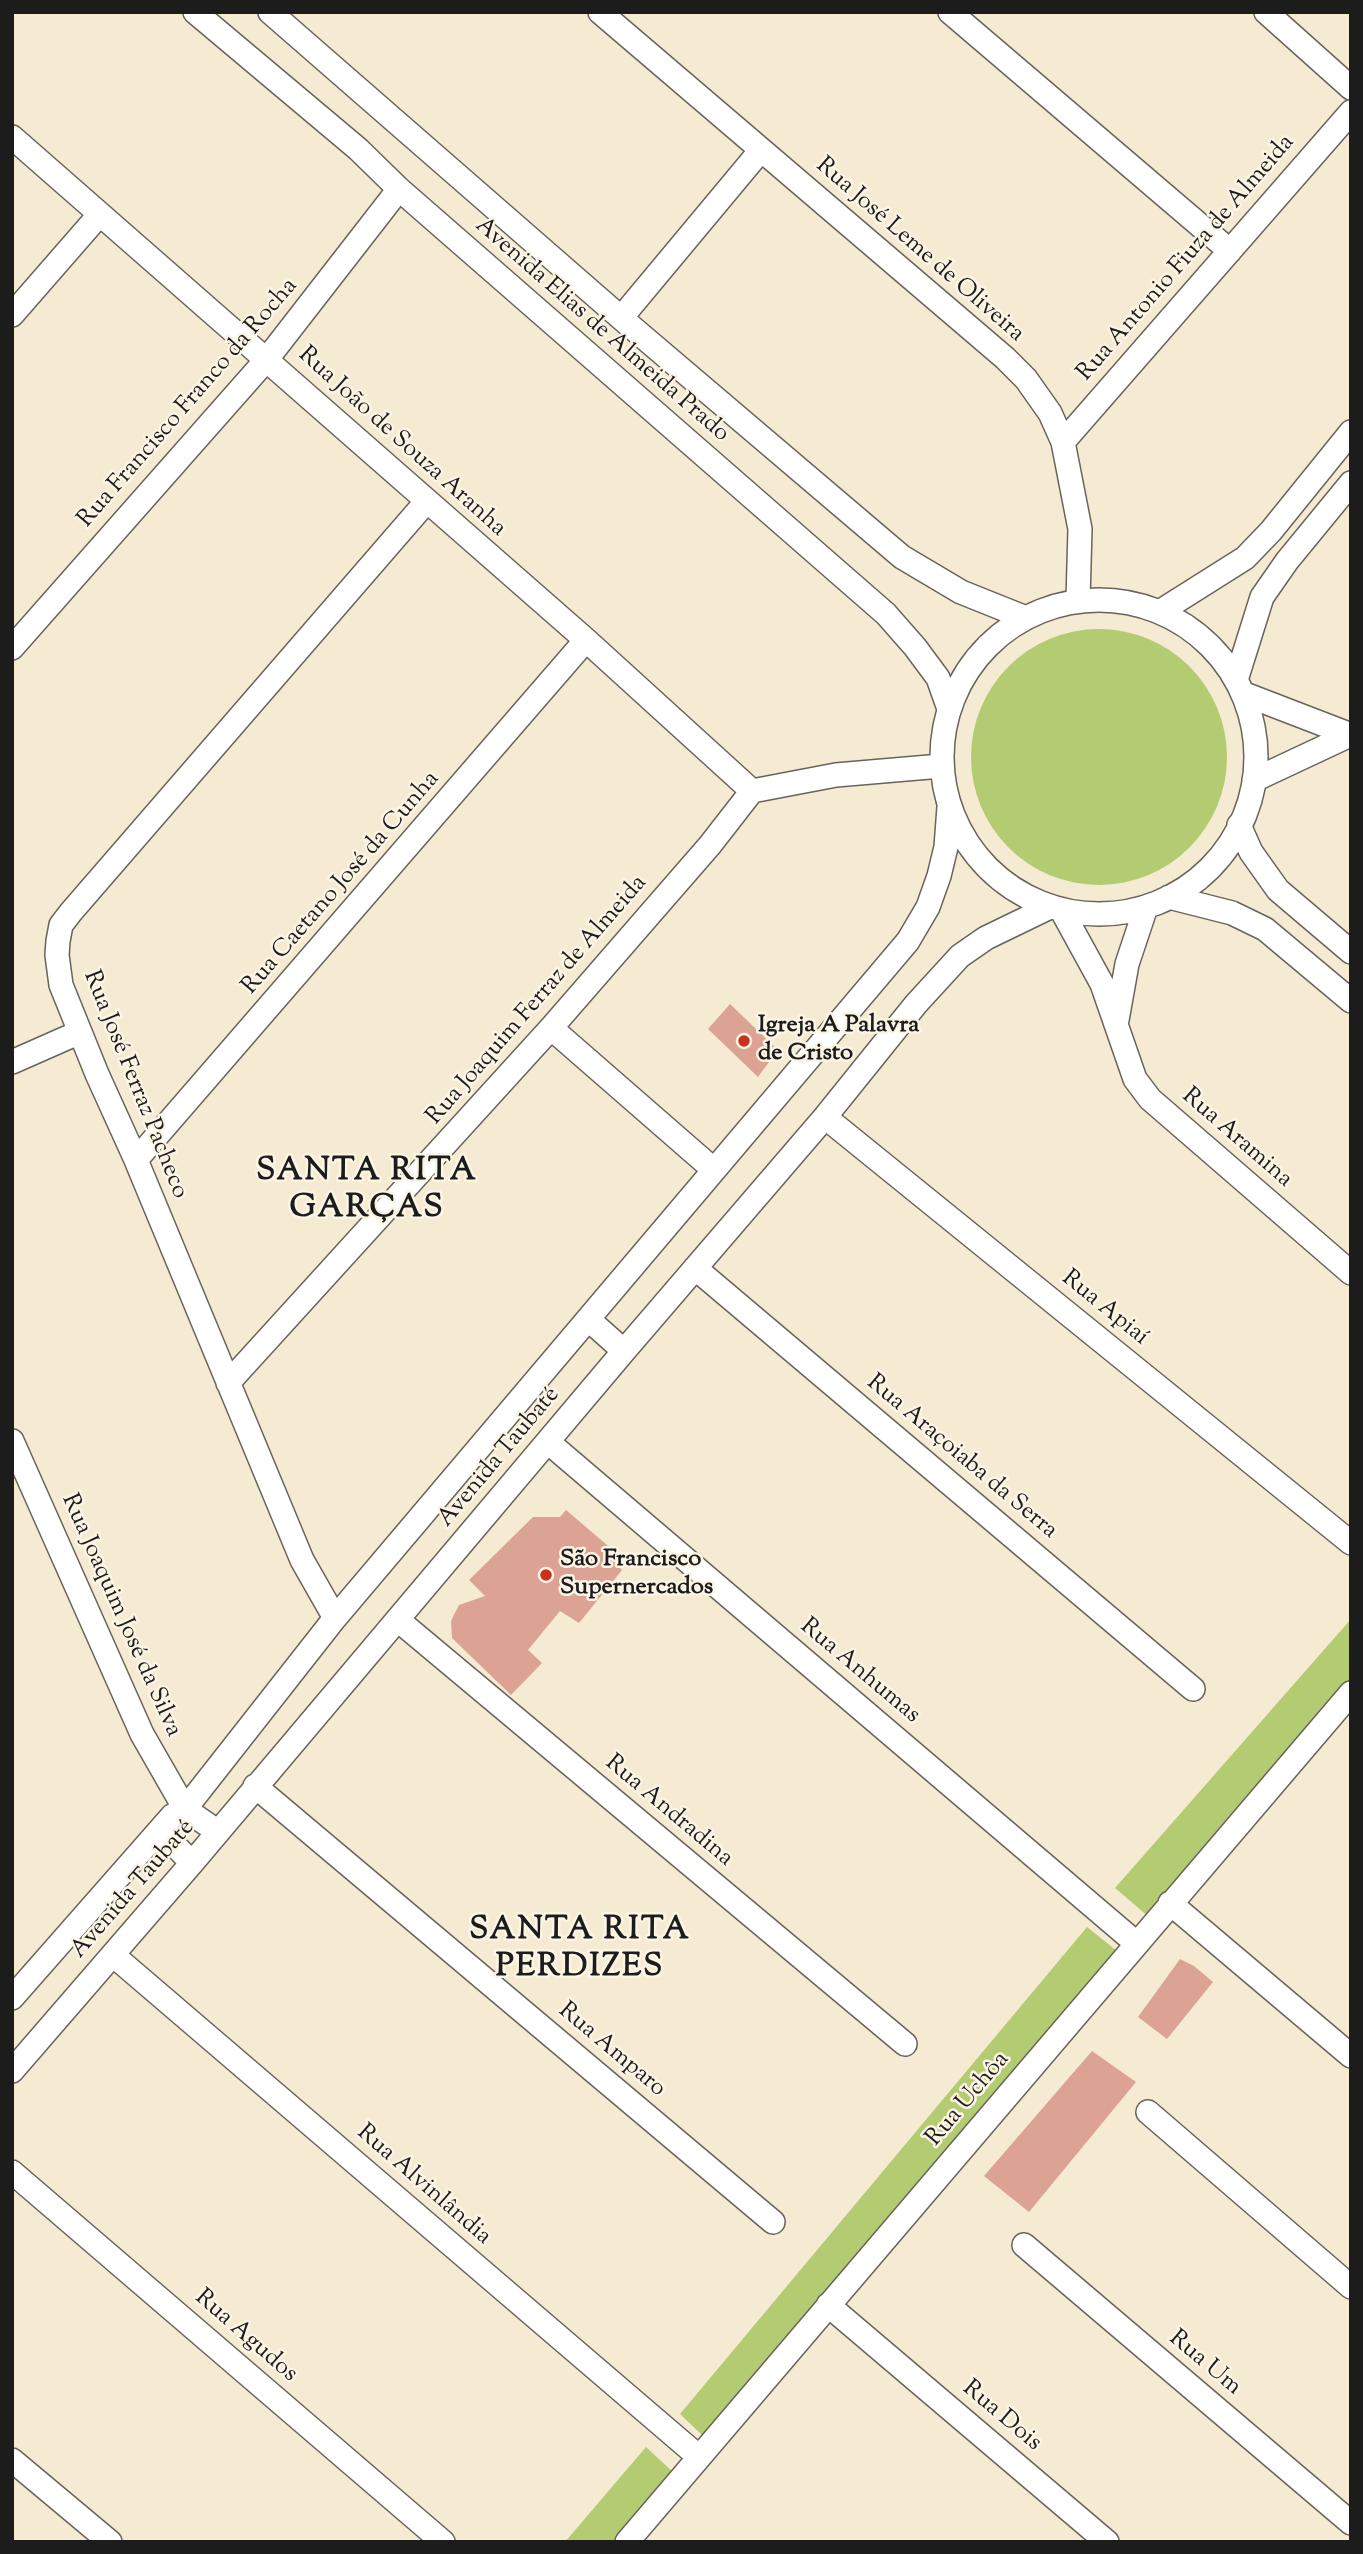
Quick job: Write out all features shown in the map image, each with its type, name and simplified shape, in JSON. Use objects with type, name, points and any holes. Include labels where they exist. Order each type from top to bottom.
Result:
[{"type":"street","name":"Avenida Elias de Almeida Prado","points":[[195,12],[358,149],[399,189],[886,614],[938,678],[949,709]]},
{"type":"street","name":"Avenida Elias de Almeida Prado","points":[[270,12],[621,318],[902,557],[961,592],[1026,618]]},
{"type":"street","name":"Rua José Leme de Oliveira","points":[[600,12],[1026,379],[1050,413],[1063,442],[1080,529],[1078,600]]},
{"type":"street","points":[[950,12],[1230,251]]},
{"type":"street","points":[[1266,12],[1351,88]]},
{"type":"street","name":"Rua Antonio Fiuza de Almeida","points":[[1063,442],[1351,112]]},
{"type":"street","name":"Rua João de Souza Aranha","points":[[12,137],[586,640],[752,791]]},
{"type":"street","points":[[621,318],[761,150]]},
{"type":"street","name":"Rua Francisco Franco da Rocha","points":[[12,648],[267,359],[399,189]]},
{"type":"street","points":[[12,315],[100,214]]},
{"type":"street","points":[[1161,611],[1245,558],[1271,531],[1351,432]]},
{"type":"street","points":[[1241,687],[1262,597],[1287,561],[1351,483]]},
{"type":"street","name":"Rua José Ferraz Pacheco","points":[[335,1618],[302,1560],[80,1032],[61,985],[57,955],[61,925],[426,502]]},
{"type":"street","points":[[1078,600],[1117,600],[1161,611],[1182,623],[1213,649],[1241,687],[1254,734],[1254,780],[1239,825],[1229,845],[1212,866],[1169,897],[1146,907],[1108,914],[1056,909],[1035,901],[1000,880],[969,847],[949,807],[941,766],[949,709],[956,689],[975,658],[1004,630],[1026,618],[1078,600]]},
{"type":"street","name":"Rua Caetano José da Cunha","points":[[136,1160],[586,640]]},
{"type":"street","points":[[1241,687],[1351,735]]},
{"type":"street","points":[[1254,780],[1351,735]]},
{"type":"street","points":[[752,791],[836,775],[941,766]]},
{"type":"street","name":"Rua Joaquim Ferraz de Almeida","points":[[228,1383],[551,1028],[710,845],[752,791]]},
{"type":"street","name":"Avenida Taubaté","points":[[12,1998],[172,1816],[185,1809],[335,1618],[908,941],[928,907],[939,876],[946,847],[949,807]]},
{"type":"street","points":[[1239,825],[1255,860],[1278,890],[1351,952]]},
{"type":"street","points":[[1169,897],[1232,913],[1257,925],[1351,1002]]},
{"type":"street","name":"Rua Aramina","points":[[1117,1023],[1127,964],[1146,907]]},
{"type":"street","name":"Avenida Taubaté","points":[[12,2071],[825,1117],[916,1004],[960,956],[986,938],[1056,909]]},
{"type":"street","name":"Rua Aramina","points":[[1056,909],[1102,984],[1135,1079],[1150,1099],[1351,1273]]},
{"type":"street","points":[[551,1028],[714,1170]]},
{"type":"street","points":[[12,1062],[80,1032]]},
{"type":"street","name":"Rua Apiaí","points":[[825,1117],[1351,1543]]},
{"type":"street","name":"Rua Araçoiaba da Serra","points":[[695,1268],[1193,1689]]},
{"type":"street","points":[[588,1319],[624,1351]]},
{"type":"street","name":"Rua Joaquim José da Silva","points":[[12,1441],[142,1734],[185,1809]]},
{"type":"street","name":"Rua Anhumas","points":[[548,1442],[1136,1943]]},
{"type":"street","name":"Rua Andradina","points":[[398,1620],[905,2044]]},
{"type":"street","name":"Rua Uchôa","points":[[627,2542],[1351,1693]]},
{"type":"street","name":"Rua Amparo","points":[[255,1786],[773,2222]]},
{"type":"street","points":[[185,1809],[218,1832]]},
{"type":"street","points":[[160,1830],[192,1863]]},
{"type":"street","points":[[1170,1903],[1351,2056]]},
{"type":"street","name":"Rua Alvinlândia","points":[[113,1955],[699,2458]]},
{"type":"street","points":[[1148,2112],[1351,2287]]},
{"type":"street","name":"Rua Agudos","points":[[12,2172],[443,2542]]},
{"type":"street","name":"Rua Um","points":[[1024,2245],[1351,2523]]},
{"type":"street","name":"Rua Dois","points":[[828,2305],[1107,2542]]},
{"type":"street","points":[[12,2460],[110,2542]]},
{"type":"street","points":[[1342,2542],[1351,2532]]},
{"type":"green space","points":[[1086,629],[1112,629],[1136,634],[1159,644],[1190,666],[1206,686],[1222,720],[1227,757],[1222,794],[1206,828],[1190,848],[1170,864],[1136,880],[1112,885],[1086,885],[1062,880],[1039,870],[1008,848],[992,828],[976,794],[971,770],[971,744],[976,720],[986,697],[1008,666],[1028,650],[1062,634]]},
{"type":"green space","points":[[1351,1619],[1351,1681],[1149,1917],[1115,1888]]},
{"type":"green space","points":[[1087,1927],[1117,1951],[703,2436],[680,2414]]},
{"type":"green space","points":[[646,2447],[673,2472],[613,2542],[565,2542]]},
{"type":"building","name":"Igreja A Palavra de Cristo","points":[[730,1004],[781,1053],[769,1062],[758,1077],[708,1029]]},
{"type":"building","name":"São Francisco Supernercados","points":[[566,1510],[614,1551],[611,1559],[622,1570],[579,1623],[560,1611],[528,1650],[542,1663],[511,1695],[452,1638],[451,1621],[459,1605],[485,1596],[469,1580],[533,1517],[560,1517]]},
{"type":"building","points":[[1180,1959],[1194,1966],[1213,1982],[1167,2039],[1138,2017]]},
{"type":"building","points":[[1092,2051],[1136,2082],[1029,2212],[984,2176]]},
{"type":"place","name":"Igreja A Palavra de Cristo","points":[[744,1041]]},
{"type":"place","name":"São Francisco Supernercados","points":[[546,1575]]},
{"type":"district","name":"SANTA RITA GARÇAS","points":[[367,1192]]},
{"type":"district","name":"SANTA RITA PERDIZES","points":[[580,1952]]}]
